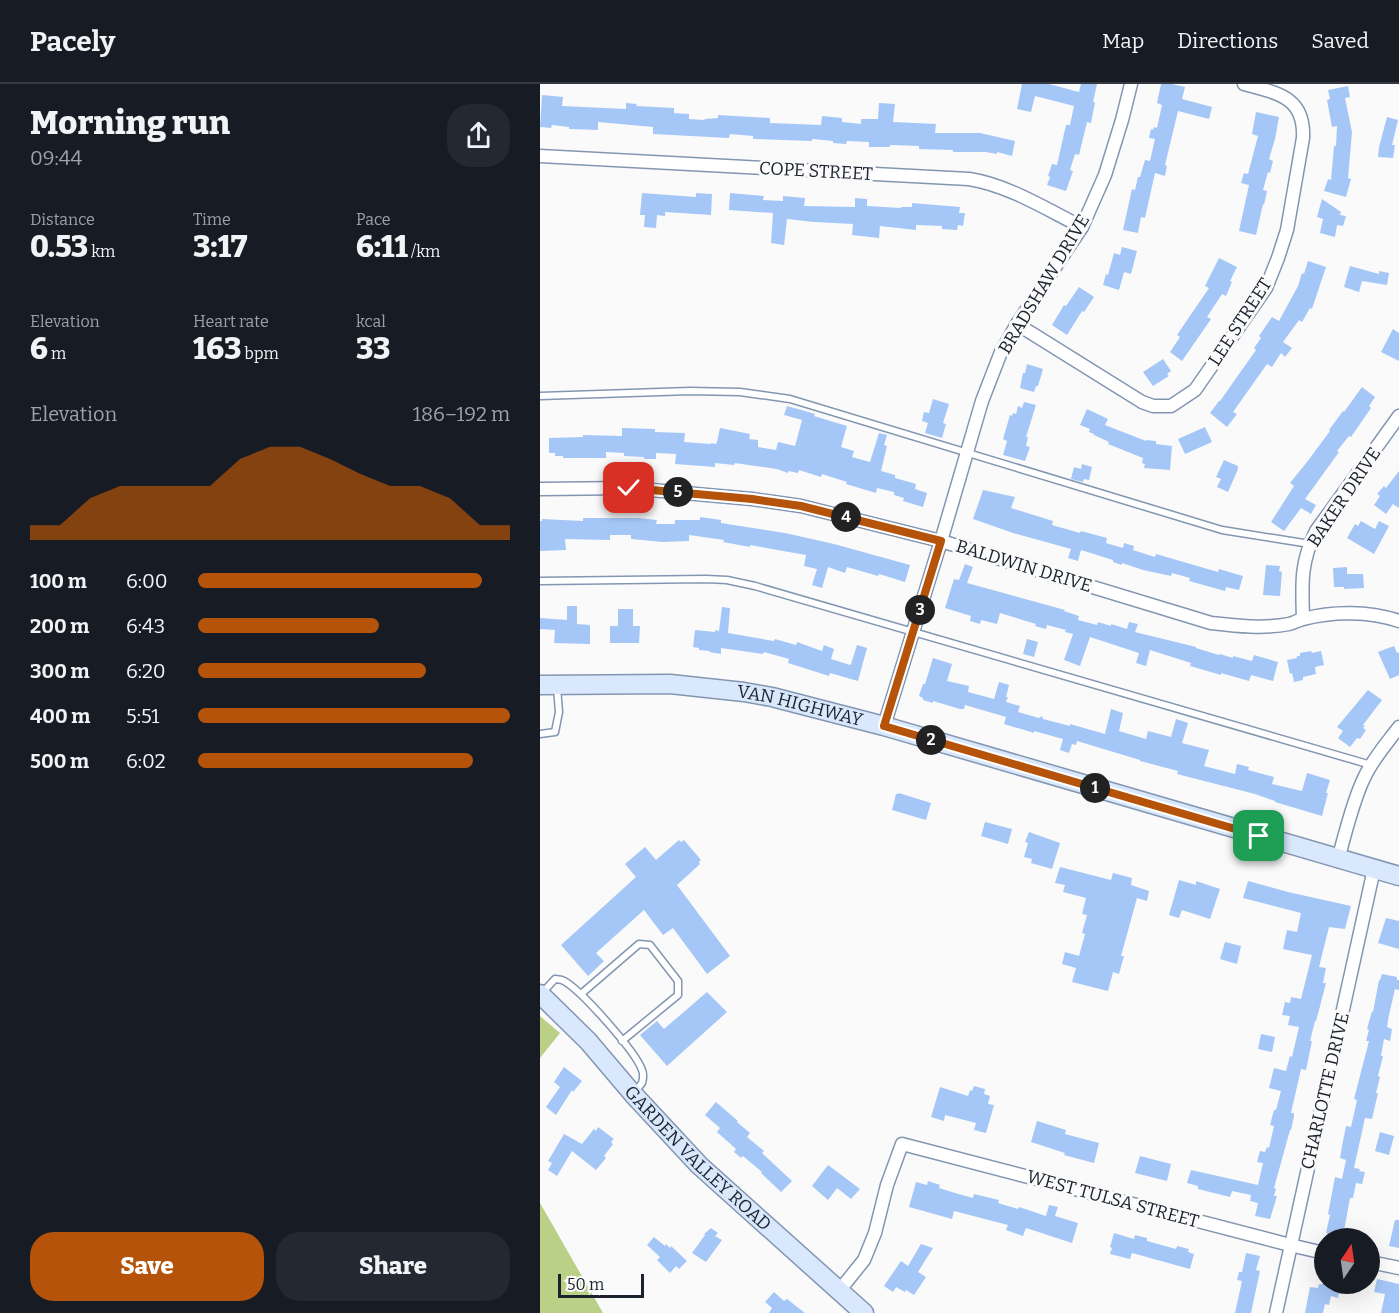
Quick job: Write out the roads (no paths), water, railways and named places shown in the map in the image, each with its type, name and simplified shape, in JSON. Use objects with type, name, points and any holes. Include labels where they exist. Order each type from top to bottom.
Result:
[{"type":"main road","name":"VAN HIGHWAY","points":[[548,685],[670,684],[744,692],[809,706],[1399,876]]},
{"type":"main road","name":"GARDEN VALLEY ROAD","points":[[540,995],[588,1041],[633,1094],[699,1165],[864,1313]]},
{"type":"street","name":"BRADSHAW DRIVE","points":[[884,726],[982,401],[993,372],[1017,324],[1082,227],[1105,175],[1131,84]]},
{"type":"street","name":"LEE STREET","points":[[1017,324],[1142,402],[1153,406],[1171,406],[1196,390],[1266,288],[1287,230],[1301,149],[1304,125],[1293,103],[1283,95],[1244,84]]},
{"type":"street","name":"COPE STREET","points":[[540,156],[986,181],[1082,227]]},
{"type":"street","name":"BAKER DRIVE","points":[[1303,619],[1304,564],[1316,531],[1399,416]]},
{"type":"street","name":"BALDWIN DRIVE","points":[[540,489],[629,488],[752,499],[801,506],[941,541],[1211,623],[1251,627],[1290,624],[1303,619],[1340,614],[1370,615],[1399,621]]},
{"type":"street","points":[[1338,859],[1364,777],[1399,727]]},
{"type":"street","name":"CHARLOTTE DRIVE","points":[[1276,1313],[1374,869]]},
{"type":"street","name":"WEST TULSA STREET","points":[[840,1291],[864,1260],[875,1233],[887,1185],[902,1144],[1314,1250]]},
{"type":"street","points":[[1380,1264],[1399,1268]]},
{"type":"lane","points":[[540,396],[690,391],[740,392],[790,399],[1222,530],[1310,544]]},
{"type":"lane","points":[[540,581],[706,579],[727,580],[755,586],[1372,765]]},
{"type":"lane","points":[[540,734],[555,732],[559,712],[548,685]]},
{"type":"lane","points":[[581,994],[639,944],[650,945],[678,981],[678,995],[622,1041]]},
{"type":"lane","points":[[540,995],[555,980],[563,980],[581,994],[622,1041],[643,1071],[642,1083],[633,1094]]}]
